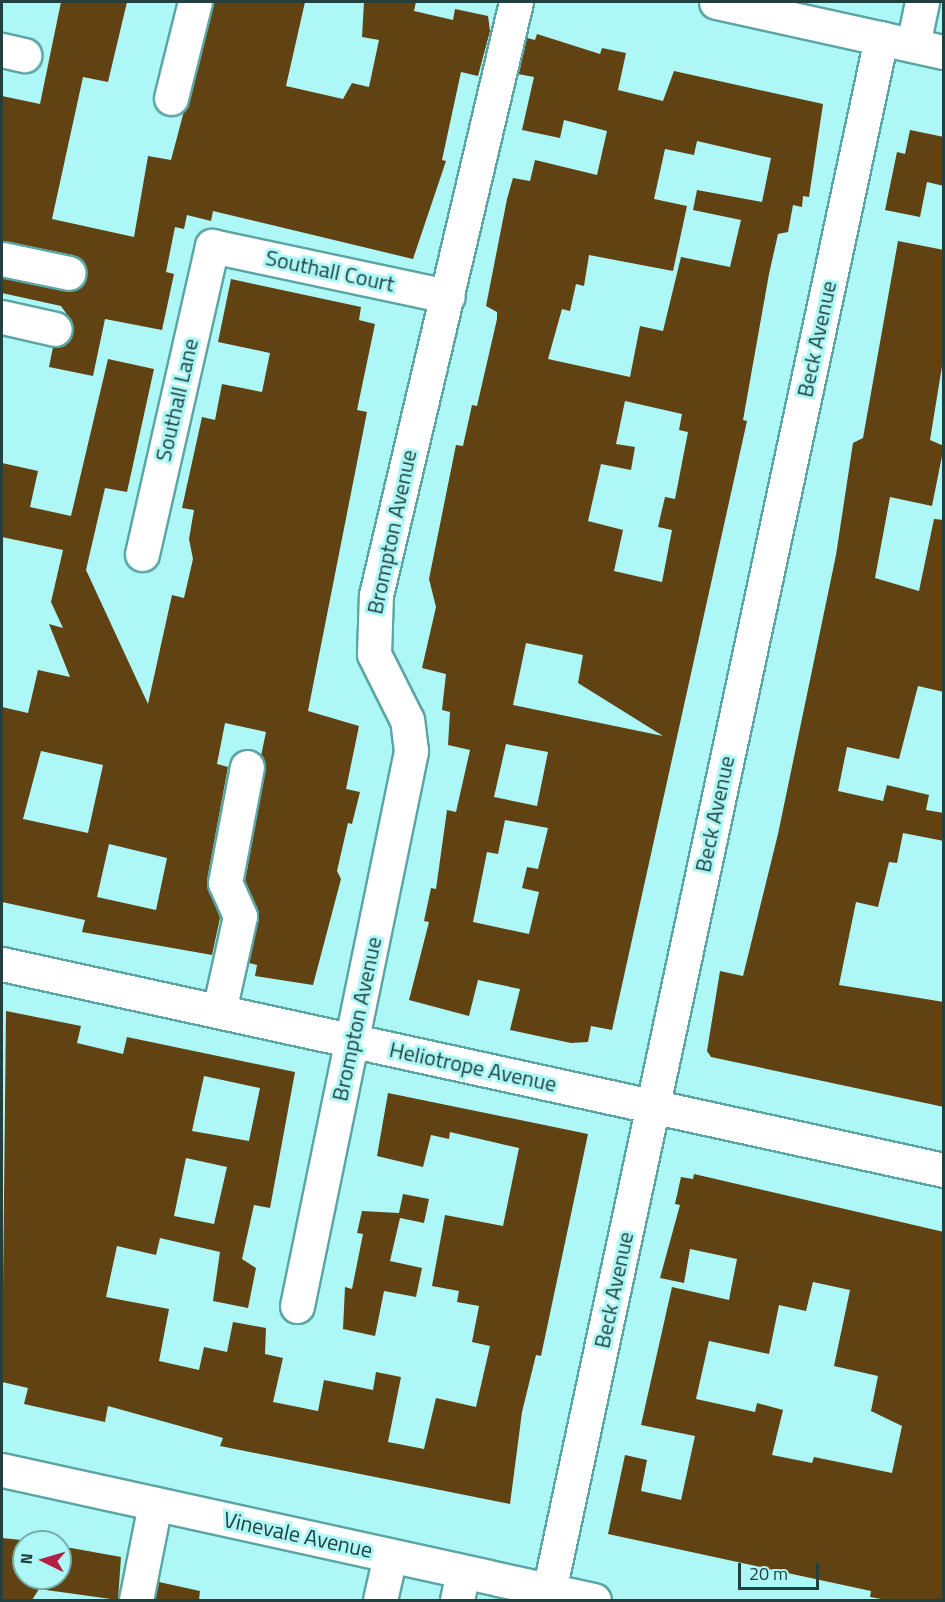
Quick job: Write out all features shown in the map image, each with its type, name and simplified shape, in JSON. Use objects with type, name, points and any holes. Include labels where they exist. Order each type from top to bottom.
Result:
[{"type":"street","points":[[171,98],[195,2]]},
{"type":"street","name":"Brompton Avenue","points":[[297,1306],[411,751],[407,720],[383,678],[371,633],[516,2]]},
{"type":"street","points":[[733,3],[928,48],[922,2]]},
{"type":"street","name":"Beck Avenue","points":[[572,1597],[652,1107],[881,38]]},
{"type":"street","name":"Southall Court","points":[[212,246],[448,296]]},
{"type":"street","name":"Southall Lane","points":[[142,554],[212,246]]},
{"type":"street","points":[[2,259],[69,273]]},
{"type":"street","points":[[2,317],[55,329]]},
{"type":"street","points":[[219,1011],[240,916],[225,883],[247,767]]},
{"type":"street","name":"Heliotrope Avenue","points":[[2,964],[944,1170]]},
{"type":"street","name":"Vinevale Avenue","points":[[2,1470],[390,1556],[460,1586],[572,1597]]},
{"type":"street","points":[[136,1600],[155,1504]]},
{"type":"street","points":[[380,1600],[390,1556]]},
{"type":"building","points":[[61,2],[127,2],[108,82],[83,77],[52,219],[134,237],[148,156],[171,160],[213,2],[305,2],[286,86],[343,99],[352,83],[369,87],[379,40],[362,37],[364,2],[416,2],[414,11],[453,20],[455,9],[488,16],[490,31],[478,76],[461,72],[442,160],[446,161],[413,259],[213,211],[211,221],[187,215],[184,229],[175,227],[166,272],[174,274],[162,330],[105,319],[93,376],[49,367],[53,347],[69,341],[73,323],[61,306],[2,293],[2,278],[74,291],[83,285],[87,268],[73,255],[2,241],[2,96],[40,104]]},
{"type":"building","points":[[537,34],[600,54],[602,48],[626,53],[618,90],[663,101],[674,71],[823,104],[809,197],[803,196],[802,207],[793,205],[788,232],[778,234],[743,420],[747,421],[612,1030],[591,1026],[588,1042],[571,1043],[510,1030],[520,989],[478,980],[469,1016],[409,1000],[429,922],[424,921],[431,888],[436,889],[447,810],[456,812],[470,750],[448,745],[450,712],[442,710],[446,674],[422,668],[436,607],[429,579],[456,445],[463,446],[472,405],[477,406],[497,319],[497,312],[486,306],[507,199],[513,178],[530,181],[535,160],[597,175],[607,131],[564,120],[560,138],[522,130],[534,77],[518,74],[527,38],[535,40]],"holes":[[[697,141],[771,158],[762,202],[697,190],[693,210],[741,220],[730,267],[681,257],[663,331],[640,326],[630,377],[548,359],[562,309],[570,311],[576,284],[584,286],[589,255],[673,271],[687,206],[654,199],[665,149],[694,155]],[[625,401],[682,414],[679,430],[688,432],[675,499],[665,497],[658,527],[672,530],[662,582],[614,571],[623,530],[588,521],[601,464],[631,470],[635,447],[616,444]],[[526,643],[583,655],[578,683],[663,736],[513,705]],[[506,744],[548,752],[537,806],[494,797]],[[505,820],[548,828],[538,869],[527,867],[522,888],[539,892],[529,934],[473,922],[487,852],[498,854]]]},
{"type":"building","points":[[910,130],[944,137],[944,186],[927,182],[920,217],[885,210],[897,152],[905,154]]},
{"type":"building","points":[[898,241],[944,250],[944,354],[930,440],[944,446],[932,506],[890,497],[875,578],[919,591],[934,519],[944,520],[944,692],[918,686],[899,759],[847,747],[838,791],[883,801],[887,785],[929,795],[926,810],[944,813],[944,841],[903,833],[897,863],[889,862],[878,907],[856,902],[839,985],[944,1002],[944,1107],[711,1057],[707,1051],[720,971],[743,976],[778,834],[836,555],[853,443],[863,438]]},
{"type":"building","points":[[231,279],[361,307],[359,320],[375,324],[357,410],[367,412],[308,711],[359,726],[346,789],[360,792],[352,824],[348,823],[337,871],[341,879],[313,985],[255,976],[257,965],[249,963],[258,919],[245,881],[265,770],[261,756],[266,732],[225,723],[217,764],[228,767],[207,880],[220,918],[212,955],[82,932],[85,920],[2,902],[2,707],[28,713],[38,670],[70,677],[49,624],[63,628],[51,602],[63,550],[2,537],[2,463],[38,471],[30,507],[71,516],[108,359],[154,369],[127,492],[105,488],[86,570],[148,704],[172,595],[184,598],[193,559],[189,539],[194,510],[182,508],[202,417],[215,420],[222,384],[262,392],[270,353],[218,342]],"holes":[[[41,751],[103,765],[88,833],[23,819]],[[109,844],[167,858],[156,910],[97,897]]]},
{"type":"building","points":[[6,1011],[81,1026],[77,1043],[123,1054],[127,1037],[295,1072],[270,1208],[254,1205],[242,1259],[256,1268],[248,1308],[213,1301],[220,1252],[160,1238],[156,1255],[117,1246],[106,1297],[169,1309],[159,1361],[199,1370],[204,1347],[227,1352],[233,1322],[266,1328],[265,1354],[283,1358],[273,1402],[318,1411],[324,1380],[373,1390],[376,1372],[401,1377],[388,1442],[424,1449],[436,1398],[476,1407],[490,1346],[472,1342],[479,1306],[457,1302],[459,1291],[432,1286],[445,1215],[503,1226],[519,1148],[450,1132],[449,1139],[431,1135],[423,1167],[377,1156],[388,1093],[588,1134],[541,1356],[536,1355],[522,1412],[510,1504],[220,1446],[223,1438],[108,1406],[105,1422],[24,1404],[28,1388],[2,1382]],"holes":[[[204,1076],[260,1088],[249,1141],[192,1131]],[[186,1158],[227,1167],[214,1224],[174,1216]]]},
{"type":"building","points":[[694,1174],[944,1232],[944,1600],[887,1600],[870,1597],[871,1591],[608,1534],[625,1455],[647,1460],[641,1491],[681,1500],[695,1436],[641,1425],[672,1287],[729,1300],[737,1259],[690,1249],[684,1283],[660,1278],[680,1205],[675,1204],[681,1177],[693,1179]],"holes":[[[813,1282],[850,1290],[834,1366],[878,1376],[871,1411],[902,1426],[892,1473],[814,1457],[812,1463],[772,1455],[783,1410],[757,1403],[755,1412],[696,1399],[709,1341],[769,1354],[779,1305],[806,1311]]]},
{"type":"building","points":[[403,1194],[429,1199],[424,1223],[400,1218],[390,1261],[422,1268],[416,1297],[384,1291],[375,1336],[343,1329],[345,1287],[352,1289],[363,1234],[357,1233],[362,1211],[399,1213]]},
{"type":"building","points":[[2,1538],[12,1539],[12,1590],[38,1590],[32,1600],[2,1600]]},
{"type":"building","points":[[72,1548],[121,1557],[118,1600],[46,1590],[72,1590]]},
{"type":"building","points":[[160,1575],[159,1582],[200,1591],[199,1600],[155,1600]]}]
